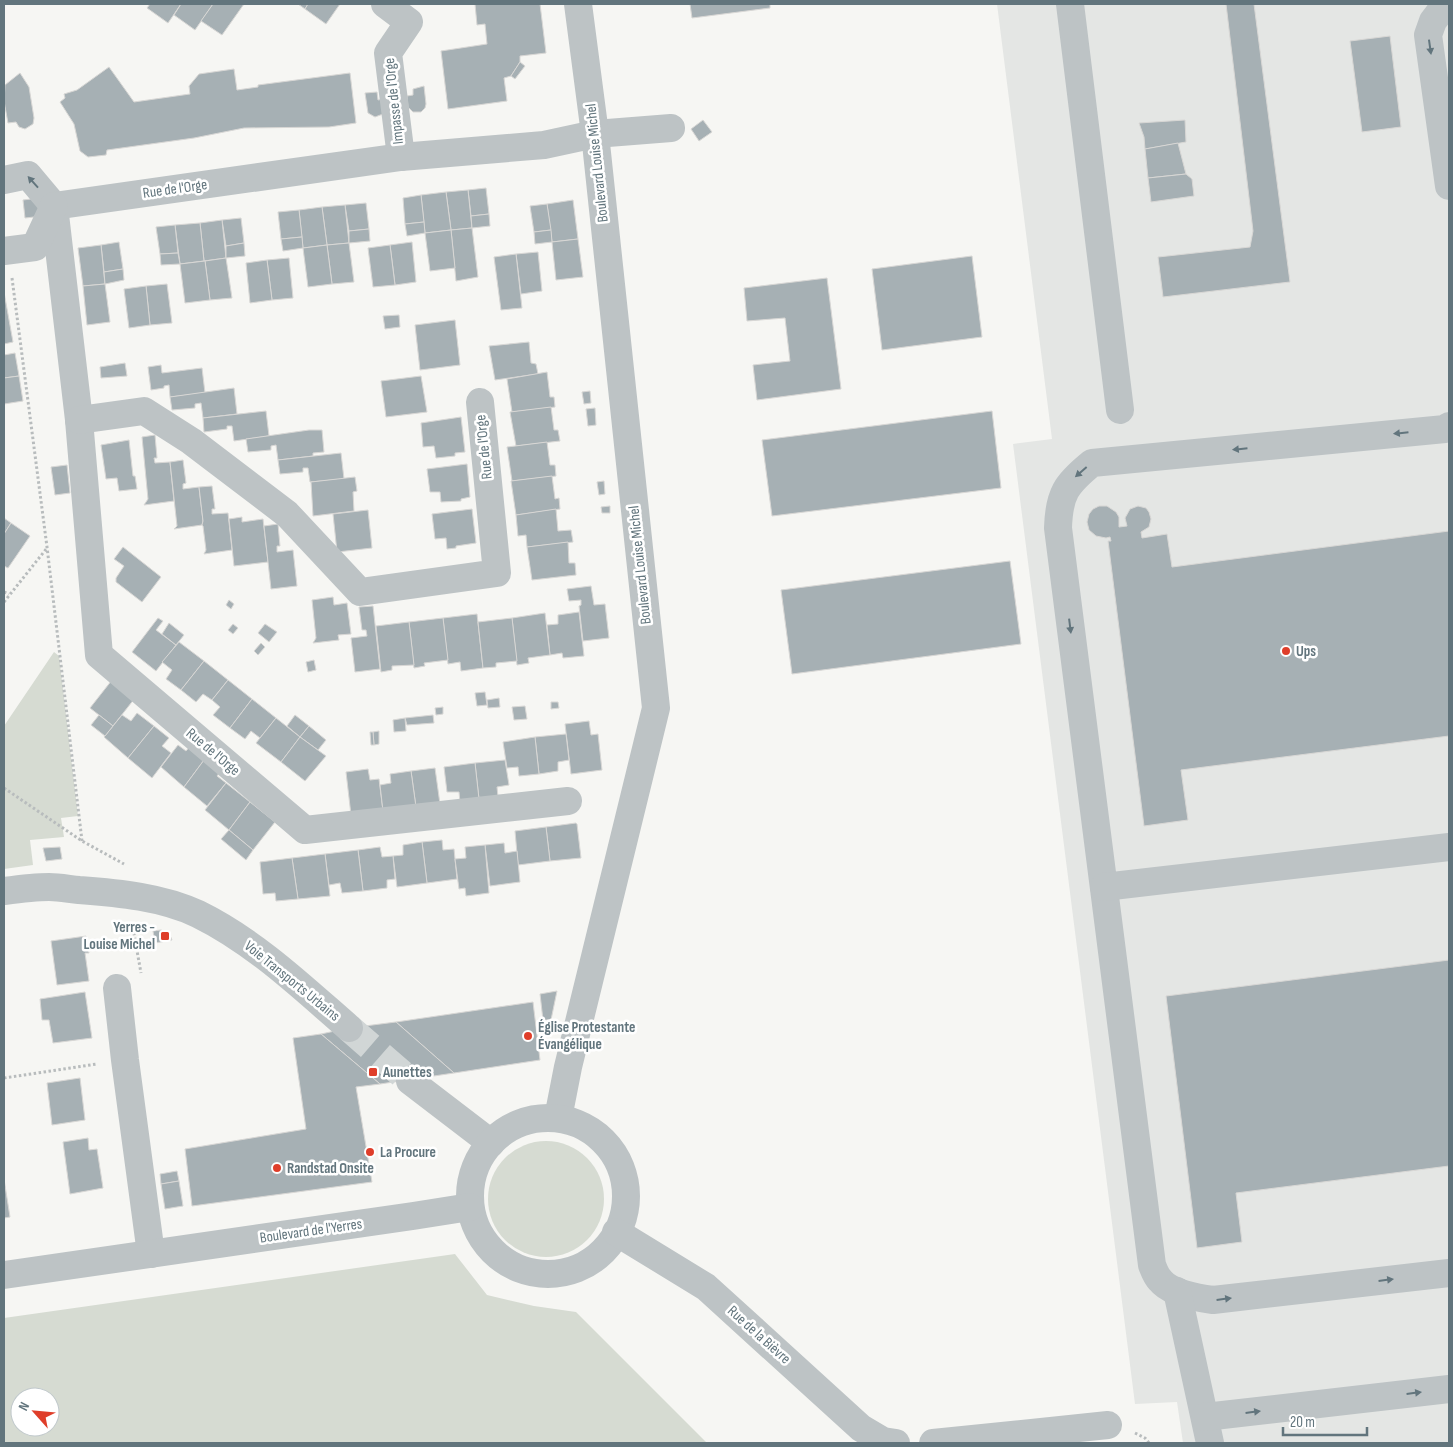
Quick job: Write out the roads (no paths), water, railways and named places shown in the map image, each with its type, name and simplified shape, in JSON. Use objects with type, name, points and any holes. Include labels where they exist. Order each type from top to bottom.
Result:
[{"type":"street","name":"Boulevard Louise Michel","points":[[558,1118],[568,1067],[656,708],[594,134],[578,4]]},
{"type":"street","points":[[1070,4],[1120,410]]},
{"type":"street","points":[[1446,4],[1433,21],[1428,35],[1449,186]]},
{"type":"street","name":"Impasse de l'Orge","points":[[392,6],[409,22],[388,53],[401,157]]},
{"type":"street","name":"Rue de l'Orge","points":[[568,801],[305,830],[99,655],[79,420],[54,206],[401,157],[544,145],[594,134],[671,128]]},
{"type":"street","points":[[4,180],[28,175],[54,206],[35,247],[6,251]]},
{"type":"street","name":"Rue de l'Orge","points":[[79,420],[144,411],[191,441],[287,514],[360,592],[497,573],[480,402]]},
{"type":"street","points":[[1449,426],[1445,429],[1092,463],[1076,476],[1064,492],[1059,510],[1058,528],[1152,1265],[1160,1281],[1194,1298],[1213,1300],[1449,1272]]},
{"type":"street","points":[[1104,888],[1449,847]]},
{"type":"street","name":"Voie Transports Urbains","points":[[4,891],[50,887],[136,896],[197,914],[234,935],[268,959],[349,1028]]},
{"type":"street","points":[[117,988],[151,1254]]},
{"type":"street","points":[[410,1081],[491,1143]]},
{"type":"street","points":[[558,1118],[580,1124],[599,1137],[614,1154],[624,1176],[626,1199],[622,1222],[609,1244],[590,1262],[566,1272],[540,1274],[515,1267],[493,1253],[478,1232],[470,1206],[470,1183],[478,1161],[491,1143],[510,1127],[533,1119],[558,1118]]},
{"type":"street","name":"Boulevard de l'Yerres","points":[[4,1275],[413,1216],[470,1206]]},
{"type":"street","name":"Rue de la Bièvre","points":[[616,1232],[706,1287],[862,1428],[884,1441],[896,1443]]},
{"type":"street","points":[[1177,1291],[1207,1430],[1449,1389]]},
{"type":"street","points":[[933,1443],[1108,1424]]},
{"type":"tunnel","points":[[349,1028],[410,1081]]},
{"type":"place","name":"Ups","points":[[1286,651]]},
{"type":"place","name":"Yerres - Louise Michel","points":[[165,936]]},
{"type":"place","name":"Église Protestante Évangélique","points":[[528,1036]]},
{"type":"place","name":"Aunettes","points":[[373,1072]]},
{"type":"place","name":"La Procure","points":[[370,1152]]},
{"type":"place","name":"Randstad Onsite","points":[[277,1168]]}]
